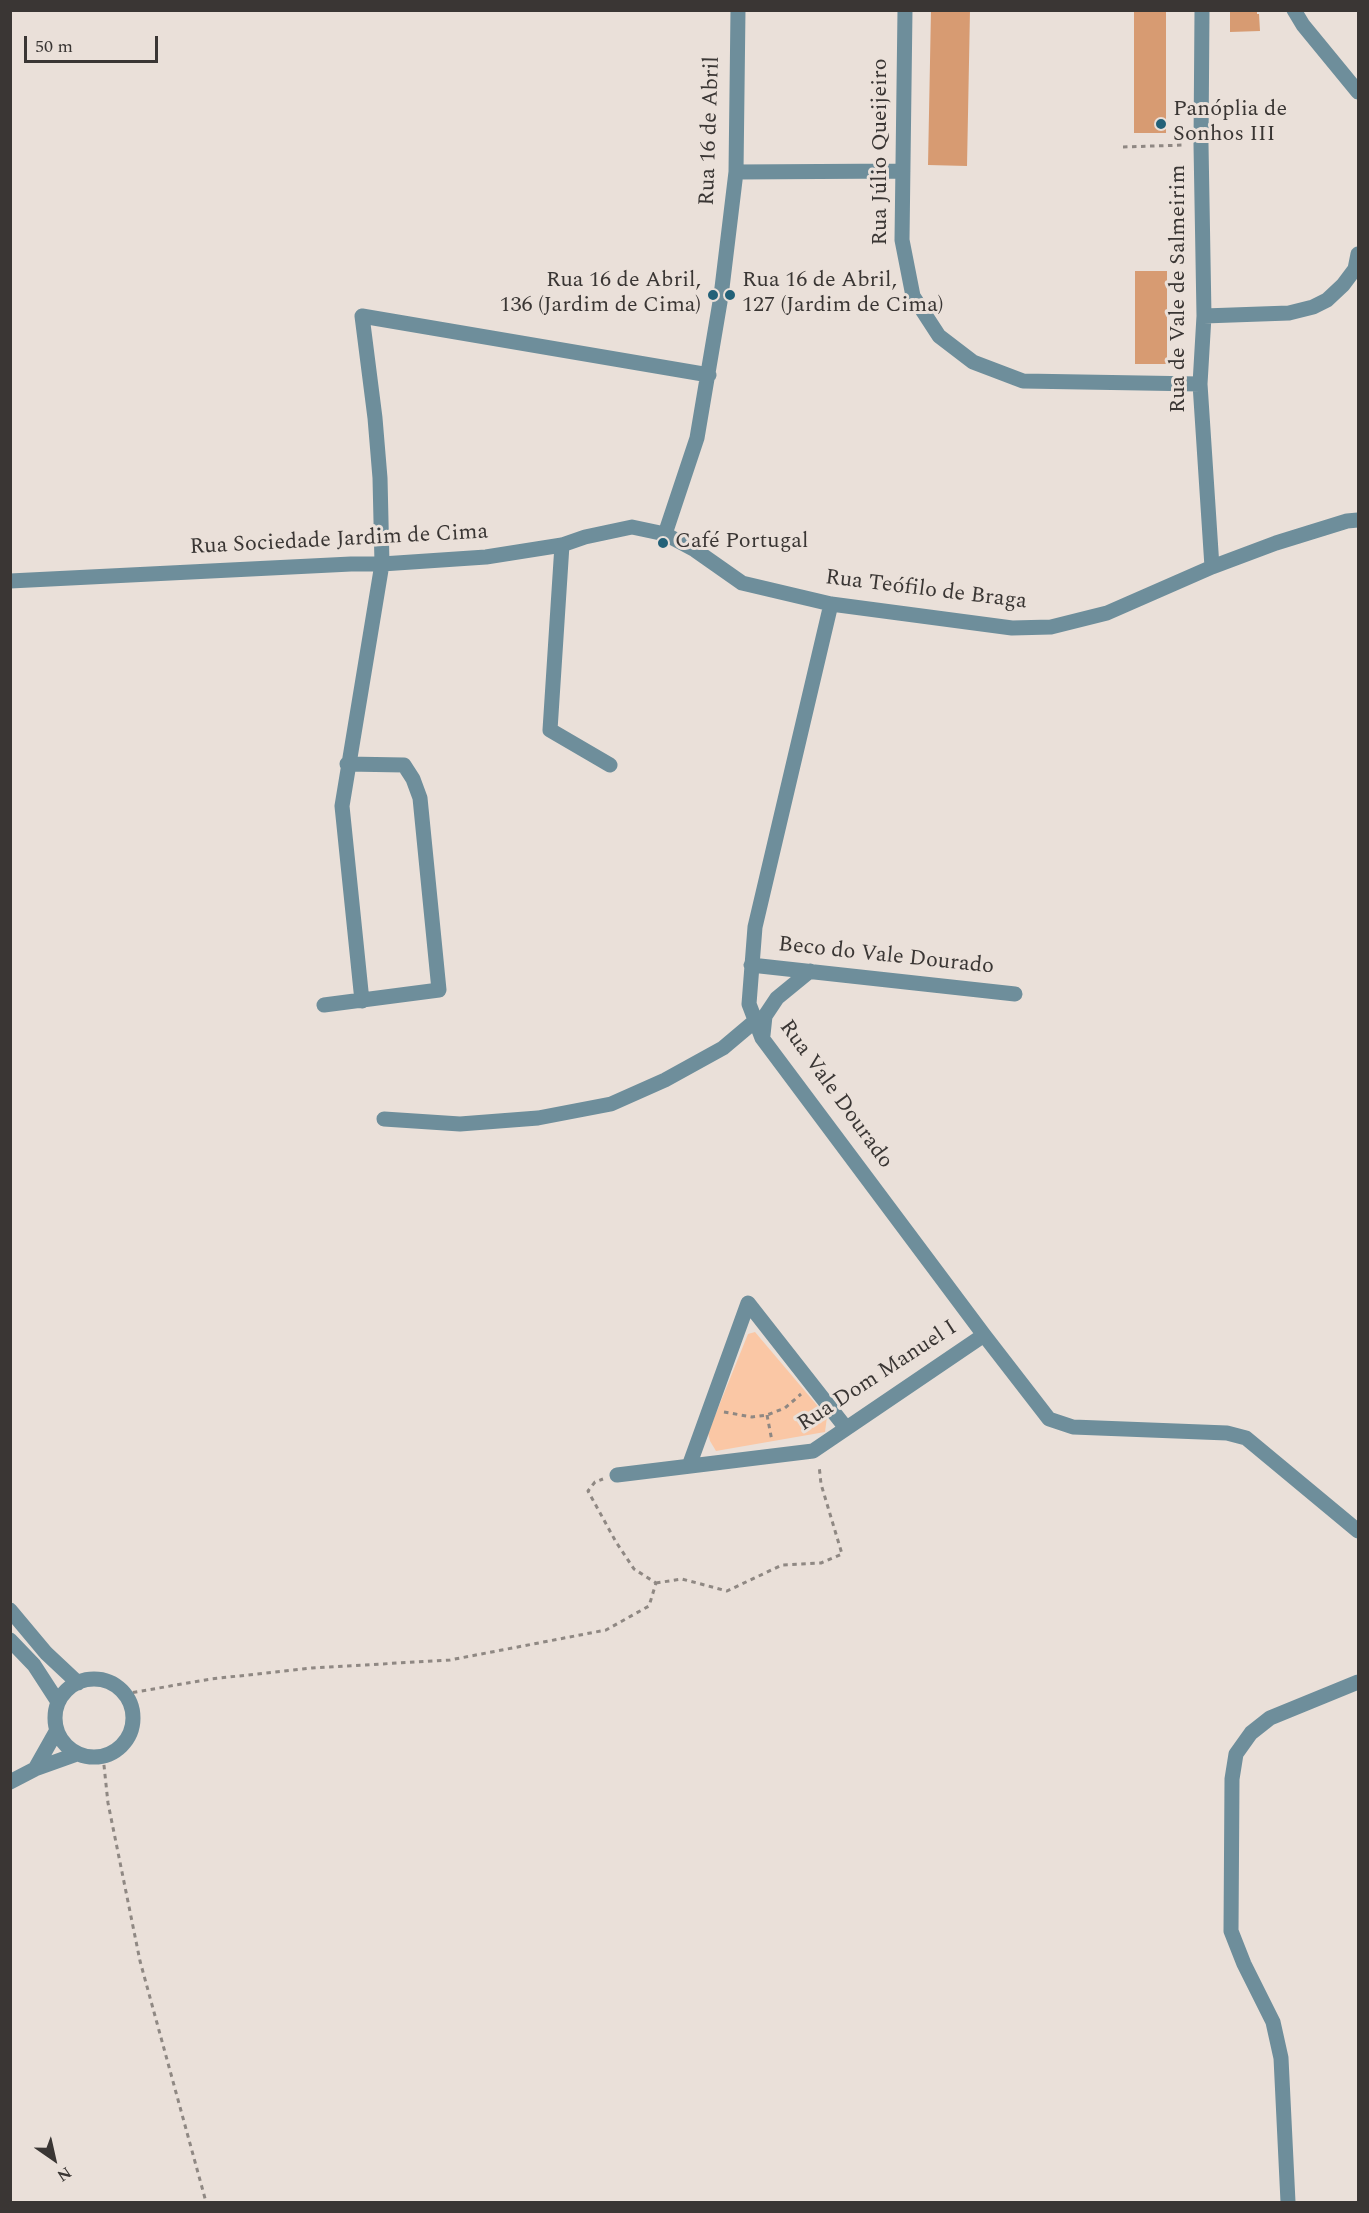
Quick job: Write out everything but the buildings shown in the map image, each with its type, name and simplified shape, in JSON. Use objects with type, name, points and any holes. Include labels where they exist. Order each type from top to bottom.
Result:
[{"type":"street","name":"Rua 16 de Abril","points":[[665,534],[697,438],[709,375],[736,172],[738,10]]},
{"type":"street","name":"Rua Júlio Queijeiro","points":[[905,10],[902,240],[913,296],[939,336],[973,362],[1023,381],[1200,384]]},
{"type":"street","name":"Rua de Vale de Salmeirim","points":[[1202,10],[1201,144],[1204,316],[1200,384],[1212,567]]},
{"type":"street","points":[[1294,10],[1303,25],[1359,92]]},
{"type":"street","points":[[736,172],[903,171]]},
{"type":"street","points":[[1204,316],[1289,313],[1313,307],[1327,300],[1343,285],[1355,269],[1359,254]]},
{"type":"street","points":[[362,1001],[342,806],[347,764],[382,564],[380,478],[362,316],[709,375]]},
{"type":"street","name":"Rua Teófilo de Braga","points":[[665,534],[695,550],[741,583],[831,604],[1012,628],[1051,627],[1107,613],[1212,567],[1276,543],[1347,521],[1359,520]]},
{"type":"street","name":"Rua Sociedade Jardim de Cima","points":[[10,580],[382,564],[486,557],[562,545],[632,526],[665,534]]},
{"type":"street","points":[[562,545],[550,730],[610,765]]},
{"type":"street","name":"Rua Vale Dourado","points":[[831,604],[755,927],[749,1004],[762,1038],[1049,1419],[1073,1427],[1227,1432],[1246,1438],[1359,1531]]},
{"type":"street","points":[[324,1005],[439,990],[420,798],[413,779],[404,765],[347,764]]},
{"type":"street","name":"Beco do Vale Dourado","points":[[751,965],[1015,994]]},
{"type":"street","points":[[762,1038],[765,1016],[777,998],[810,971]]},
{"type":"street","points":[[384,1119],[460,1124],[538,1118],[611,1104],[665,1080],[723,1048],[756,1021]]},
{"type":"street","points":[[689,1466],[748,1303],[846,1428]]},
{"type":"street","name":"Rua Dom Manuel I","points":[[616,1475],[813,1451],[984,1335]]},
{"type":"street","points":[[10,1610],[46,1653],[78,1683]]},
{"type":"street","points":[[10,1640],[34,1665],[58,1702]]},
{"type":"street","points":[[101,1680],[112,1684],[124,1694],[132,1711],[133,1723],[123,1744],[114,1752],[90,1757],[77,1754],[61,1740],[57,1730],[58,1702],[63,1694],[78,1683],[101,1680]]},
{"type":"street","points":[[1288,2202],[1281,2058],[1273,2022],[1244,1964],[1231,1931],[1232,1779],[1236,1754],[1251,1733],[1270,1718],[1359,1682]]},
{"type":"street","points":[[36,1769],[57,1730]]},
{"type":"street","points":[[10,1782],[36,1769],[77,1754]]},
{"type":"path","points":[[1123,147],[1201,144]]},
{"type":"path","points":[[717,1411],[752,1417],[767,1415],[785,1408],[804,1390]]},
{"type":"path","points":[[767,1415],[772,1442]]},
{"type":"path","points":[[616,1475],[595,1482],[588,1491],[634,1569],[656,1583],[682,1579],[727,1591],[782,1564],[821,1563],[842,1554],[821,1484],[817,1448]]},
{"type":"path","points":[[124,1694],[211,1679],[312,1668],[450,1660],[606,1630],[649,1606],[656,1583]]},
{"type":"path","points":[[103,1756],[108,1803],[140,1961],[206,2202]]},
{"type":"shaded area","points":[[755,1332],[827,1417],[825,1432],[716,1451],[708,1433],[748,1334]]},
{"type":"place","name":"Panóplia de Sonhos III","points":[[1161,124]]},
{"type":"place","name":"Rua 16 de Abril, 136 (Jardim de Cima)","points":[[713,295]]},
{"type":"place","name":"Rua 16 de Abril, 127 (Jardim de Cima)","points":[[730,295]]},
{"type":"place","name":"Café Portugal","points":[[663,543]]}]
